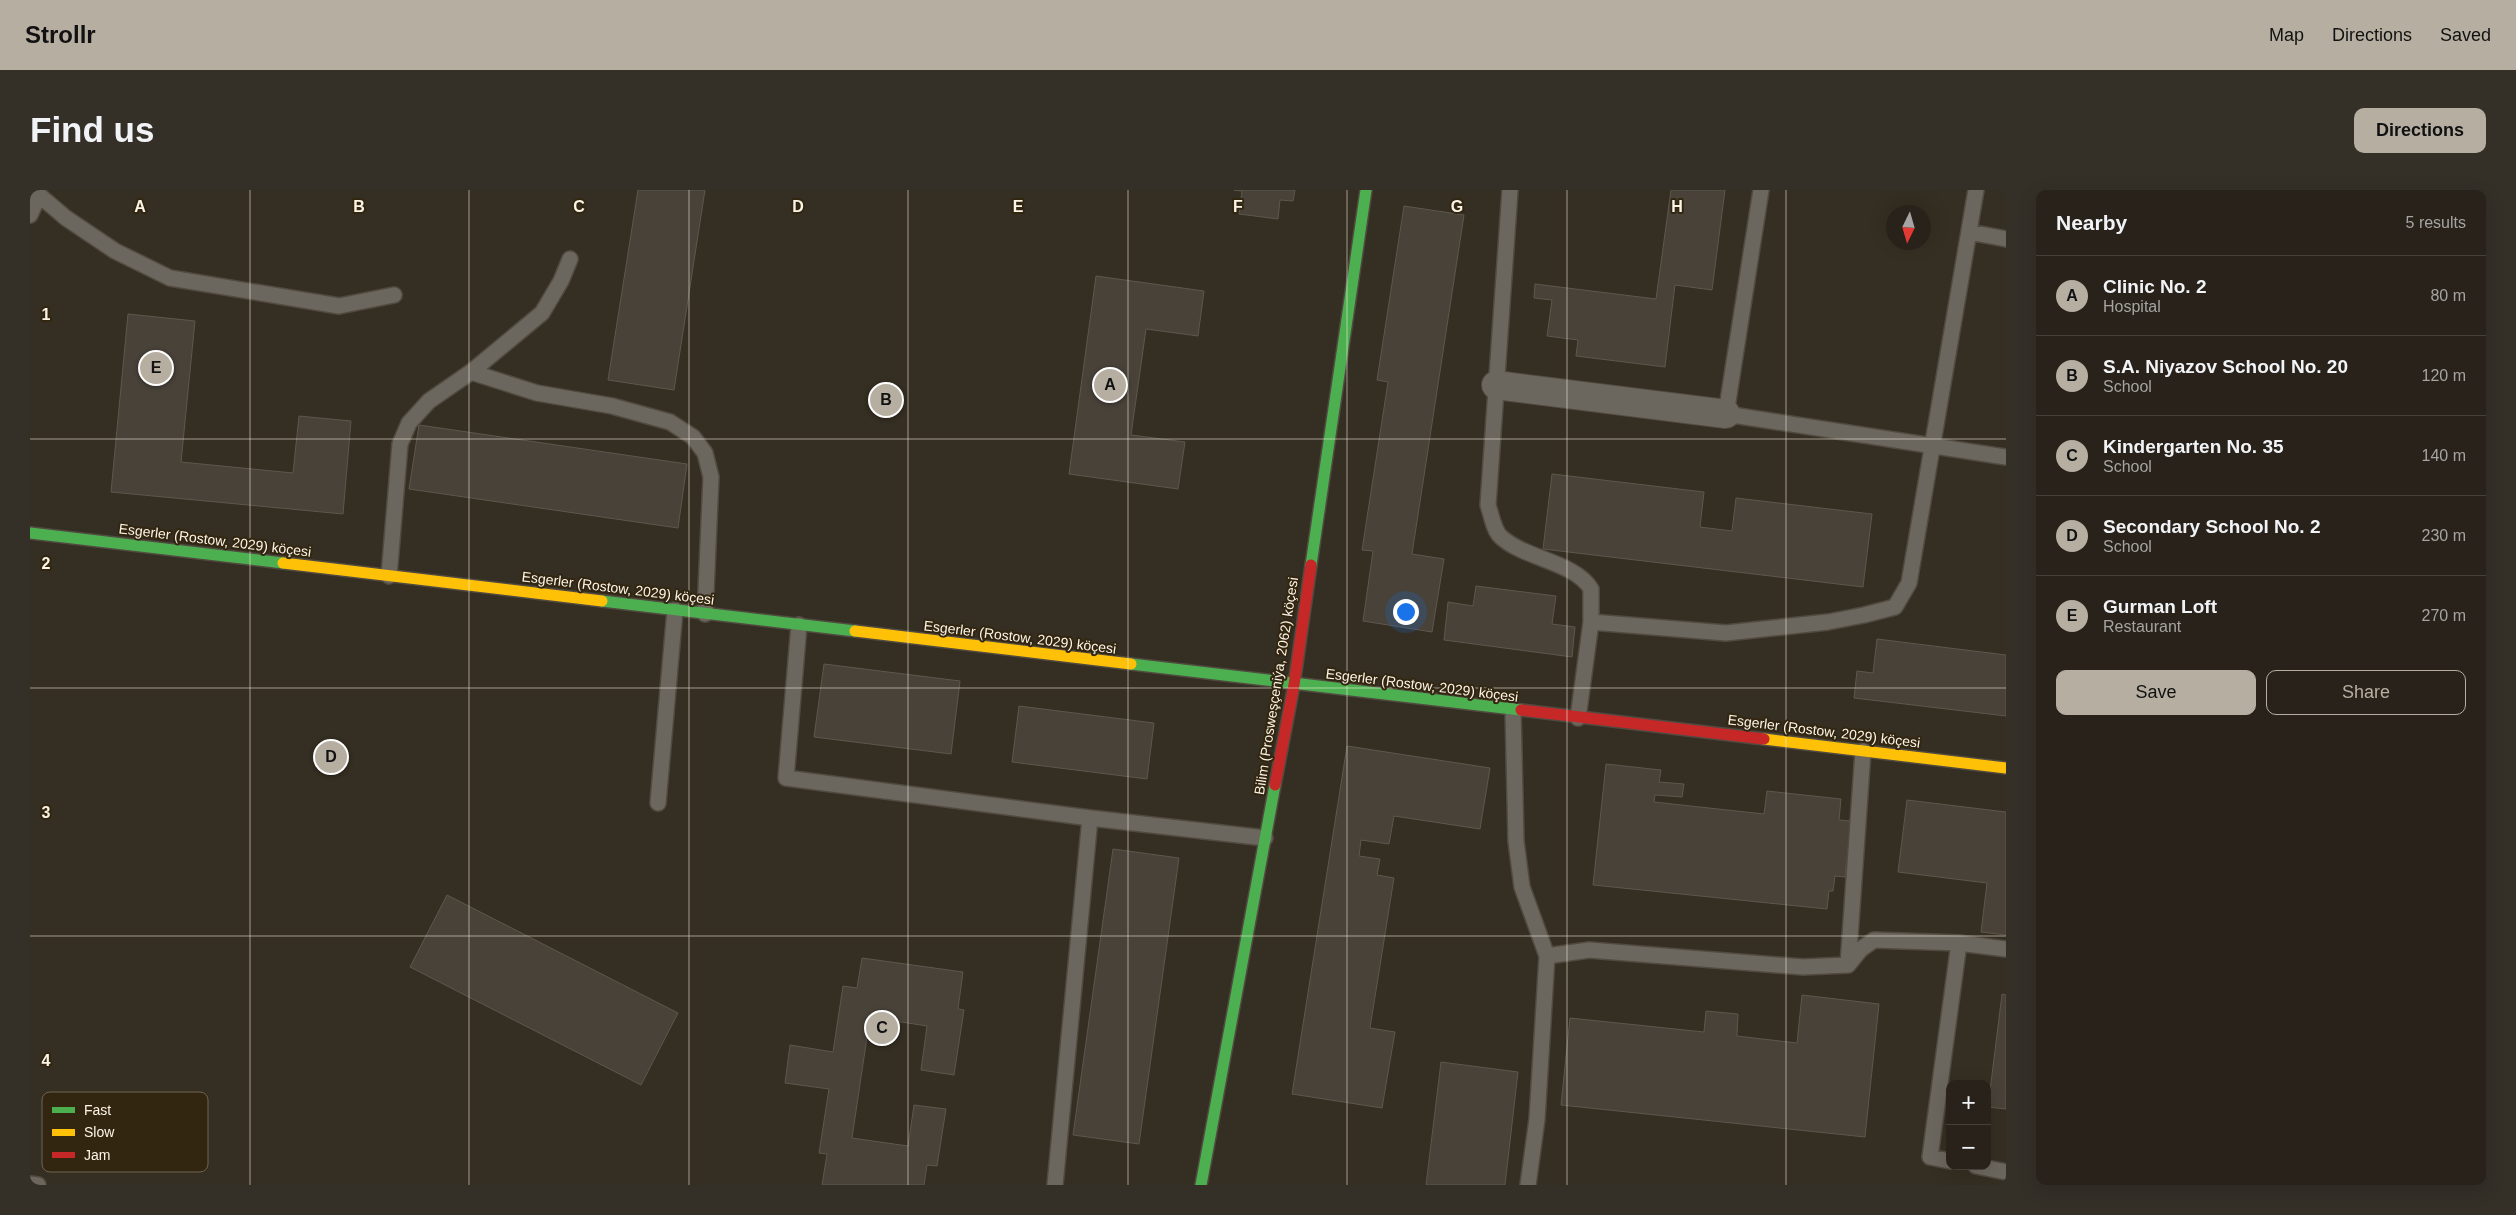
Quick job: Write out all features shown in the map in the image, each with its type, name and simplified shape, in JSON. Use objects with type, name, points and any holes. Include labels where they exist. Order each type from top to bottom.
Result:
[{"type":"street","name":"Bilim (Prosweşçeniýa, 2062) köçesi","points":[[1201,1185],[1294,685],[1366,190]]},
{"type":"street","points":[[1496,385],[1726,414]]},
{"type":"street","name":"Esgerler (Rostow, 2029) köçesi","points":[[30,533],[1294,685],[2006,768]]},
{"type":"lane","points":[[1510,190],[1488,505],[1500,536],[1516,547],[1579,576],[1587,582],[1592,598],[1591,622],[1578,718]]},
{"type":"lane","points":[[1761,190],[1726,414],[2006,457]]},
{"type":"lane","points":[[1591,622],[1726,633],[1828,622],[1864,616],[1895,606],[1909,583],[1976,190]]},
{"type":"lane","points":[[30,215],[36,193],[66,218],[115,251],[170,278],[339,306],[394,295]]},
{"type":"lane","points":[[1969,232],[2006,239]]},
{"type":"lane","points":[[389,576],[400,444],[409,423],[429,401],[471,372],[542,314],[561,281],[570,259]]},
{"type":"lane","points":[[471,372],[537,393],[612,406],[670,422],[693,437],[705,453],[711,477],[705,614]]},
{"type":"lane","points":[[658,803],[675,610]]},
{"type":"lane","points":[[799,626],[786,778],[1090,818],[1265,838]]},
{"type":"lane","points":[[1513,710],[1517,850],[1522,887],[1547,956],[1536,1119],[1528,1185]]},
{"type":"lane","points":[[1848,966],[1863,751]]},
{"type":"lane","points":[[1055,1185],[1090,818]]},
{"type":"lane","points":[[1848,966],[1861,949],[1874,940],[1959,943],[2006,949]]},
{"type":"lane","points":[[1946,1160],[1930,1157],[1959,943]]},
{"type":"lane","points":[[1547,956],[1589,950],[1803,967],[1848,966]]},
{"type":"lane","points":[[1991,1169],[2006,1172]]},
{"type":"lane","points":[[30,1184],[38,1185]]},
{"type":"building","points":[[638,190],[705,190],[674,390],[608,380]]},
{"type":"building","points":[[1234,190],[1295,190],[1293,201],[1280,200],[1278,219],[1239,214],[1242,191]]},
{"type":"building","points":[[1671,190],[1725,190],[1712,290],[1675,285],[1665,367],[1576,356],[1578,340],[1547,336],[1552,300],[1534,298],[1535,284],[1656,299]]},
{"type":"building","points":[[1404,206],[1464,215],[1412,554],[1444,559],[1432,632],[1363,621],[1373,551],[1362,550],[1388,382],[1377,380]]},
{"type":"building","points":[[1096,276],[1204,291],[1198,336],[1146,329],[1131,435],[1185,442],[1178,489],[1069,474]]},
{"type":"building","points":[[128,314],[195,321],[181,462],[293,473],[299,416],[351,421],[343,514],[111,492]]},
{"type":"building","points":[[419,425],[687,464],[678,528],[409,489]]},
{"type":"building","points":[[1552,474],[1704,492],[1700,527],[1732,531],[1736,498],[1872,514],[1863,587],[1543,549]]},
{"type":"building","points":[[1476,586],[1556,596],[1552,624],[1575,627],[1572,657],[1444,640],[1448,602],[1473,606]]},
{"type":"building","points":[[1877,639],[2006,655],[2006,716],[1854,698],[1857,671],[1873,673]]},
{"type":"building","points":[[824,664],[960,681],[951,754],[814,737]]},
{"type":"building","points":[[1019,706],[1154,723],[1147,779],[1012,762]]},
{"type":"building","points":[[1347,746],[1490,768],[1480,829],[1394,816],[1389,844],[1361,840],[1359,856],[1380,859],[1377,875],[1394,878],[1370,1028],[1395,1032],[1382,1108],[1292,1094]]},
{"type":"building","points":[[1606,764],[1661,770],[1659,782],[1684,784],[1682,797],[1655,795],[1654,802],[1764,814],[1767,791],[1841,799],[1839,820],[1851,821],[1845,877],[1835,876],[1833,891],[1829,891],[1827,909],[1593,885]]},
{"type":"building","points":[[1907,800],[2006,812],[2006,935],[1981,932],[1987,883],[1898,872]]},
{"type":"building","points":[[1113,849],[1179,858],[1139,1144],[1073,1135]]},
{"type":"building","points":[[447,895],[678,1013],[641,1085],[410,967]]},
{"type":"building","points":[[862,958],[963,972],[958,1009],[964,1010],[954,1075],[921,1070],[927,1026],[870,1017],[852,1138],[908,1146],[914,1105],[946,1109],[937,1166],[927,1165],[924,1185],[822,1185],[827,1154],[819,1153],[829,1089],[785,1083],[790,1045],[833,1052],[843,986],[857,988]]},
{"type":"building","points":[[2002,994],[2006,995],[2006,1109],[1991,1107],[1991,1083]]},
{"type":"building","points":[[1802,995],[1879,1004],[1865,1137],[1561,1105],[1570,1018],[1704,1032],[1706,1011],[1738,1014],[1737,1036],[1797,1043]]},
{"type":"building","points":[[1441,1062],[1518,1072],[1505,1185],[1426,1185]]},
{"type":"traffic: fast","points":[[1311,565],[1366,190]]},
{"type":"traffic: fast","points":[[30,533],[283,563]]},
{"type":"traffic: fast","points":[[602,601],[855,631]]},
{"type":"traffic: fast","points":[[1131,664],[1521,710]]},
{"type":"traffic: fast","points":[[1201,1185],[1275,785]]},
{"type":"traffic: slow","points":[[283,563],[602,601]]},
{"type":"traffic: slow","points":[[855,631],[1131,664]]},
{"type":"traffic: slow","points":[[1764,739],[2006,768]]},
{"type":"traffic: jam","points":[[1275,785],[1294,685],[1311,565]]},
{"type":"traffic: jam","points":[[1521,710],[1764,739]]},
{"type":"place","name":"Gurman Loft","points":[[156,368]]},
{"type":"place","name":"Clinic No. 2","points":[[1110,385]]},
{"type":"place","name":"S.A. Niyazov School No. 20","points":[[886,400]]},
{"type":"place","name":"Secondary School No. 2","points":[[331,757]]},
{"type":"place","name":"Kindergarten No. 35","points":[[882,1028]]}]
